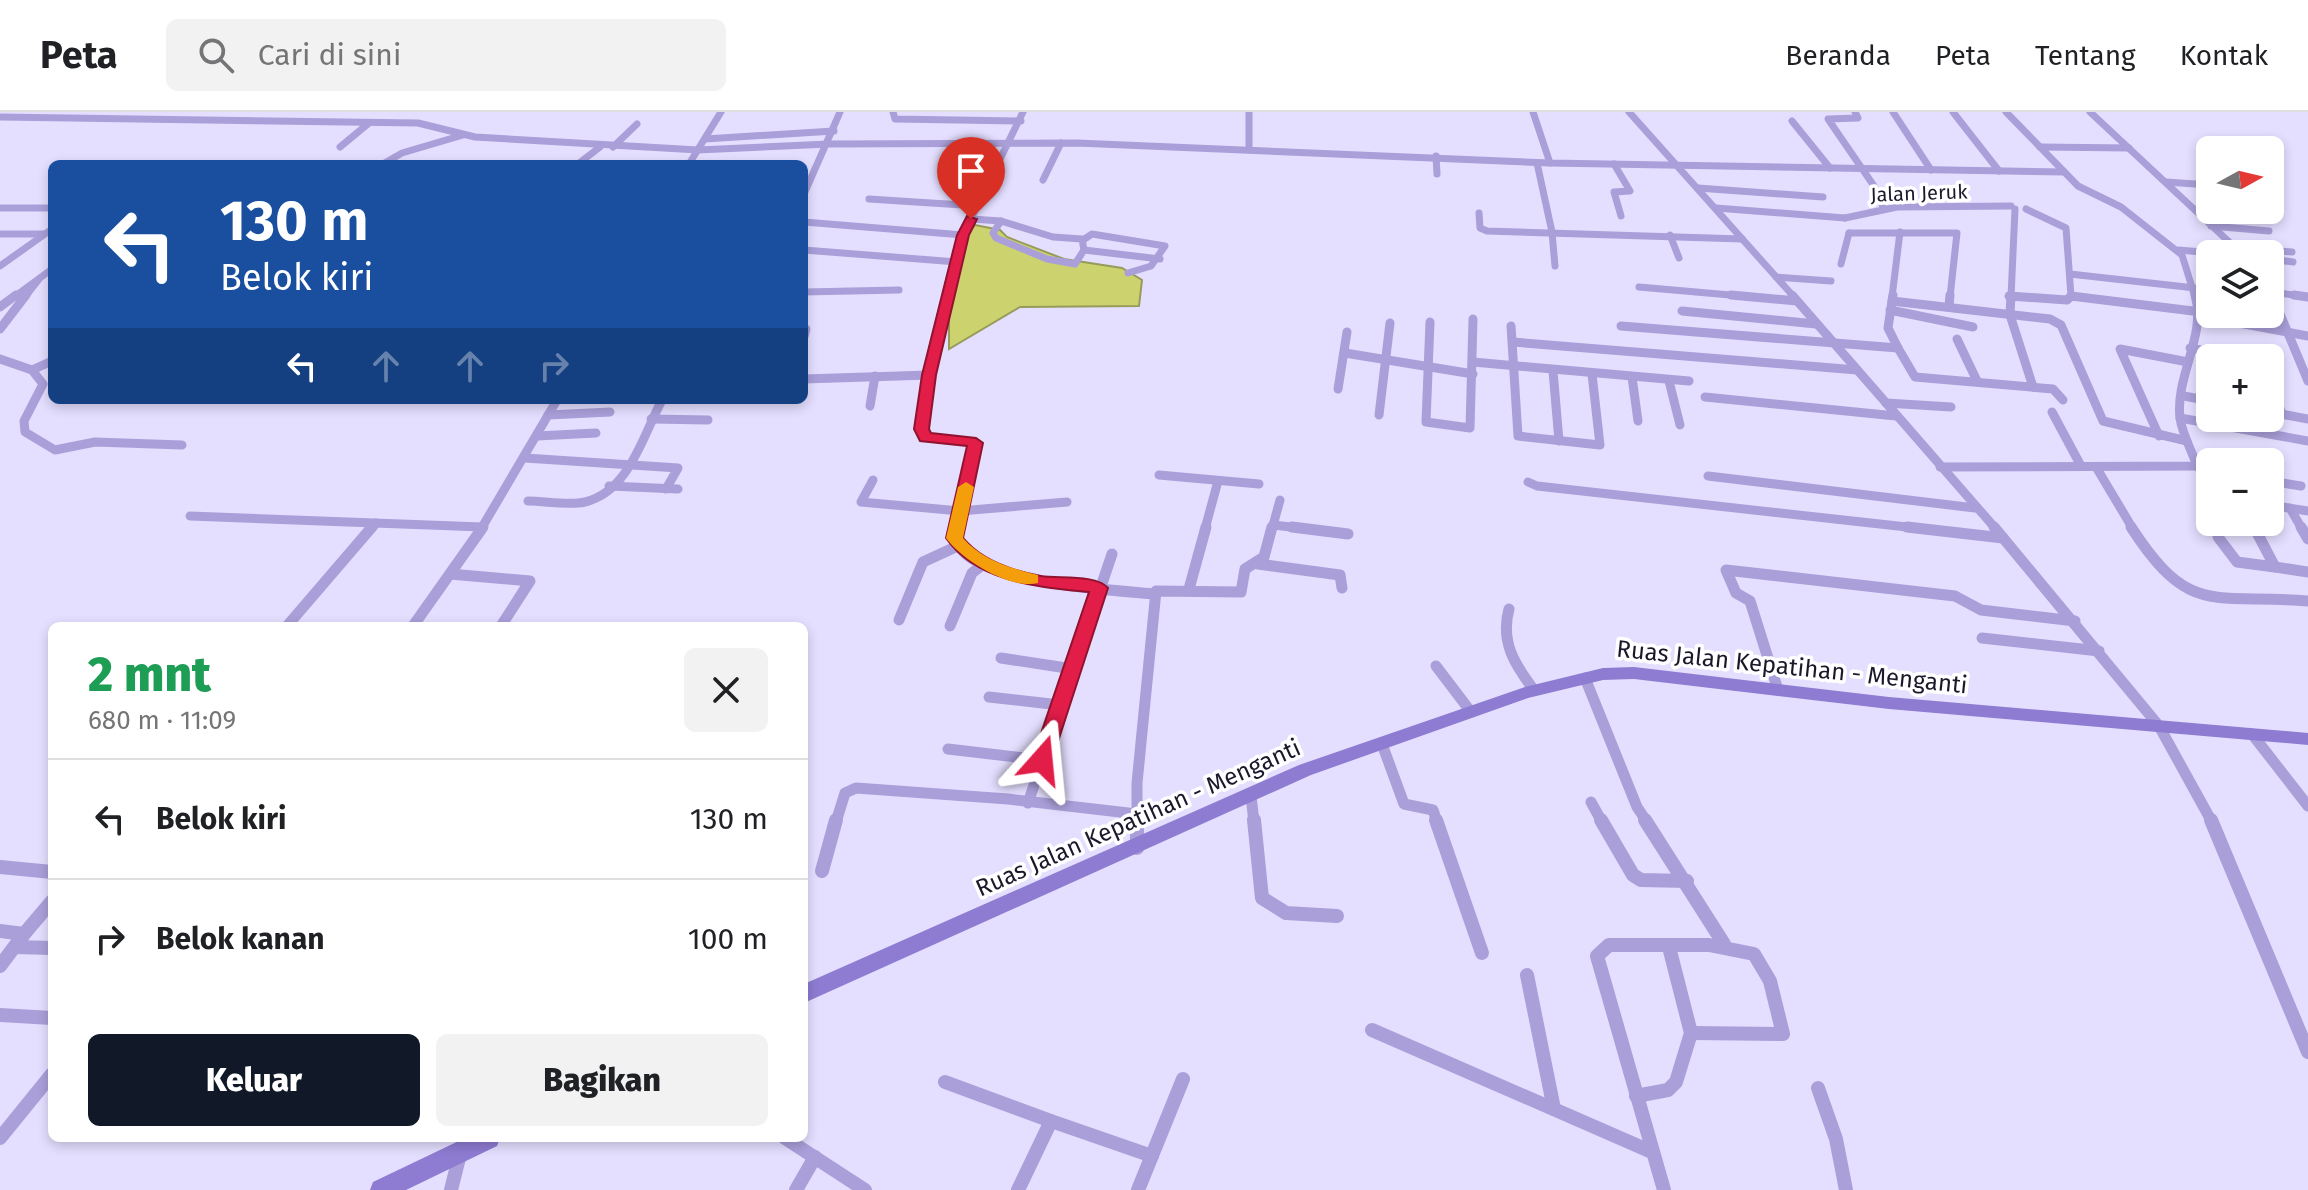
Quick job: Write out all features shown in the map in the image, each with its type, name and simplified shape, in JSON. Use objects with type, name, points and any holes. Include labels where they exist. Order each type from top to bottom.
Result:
[{"type":"main road","name":"Ruas Jalan Kepatihan - Menganti","points":[[808,992],[1137,848],[1305,770],[1534,690],[1585,678],[1634,673],[1778,690],[2308,739]]},
{"type":"main road","points":[[381,1190],[463,1144]]},
{"type":"street","points":[[692,160],[721,112]]},
{"type":"street","points":[[808,186],[829,144],[840,112]]},
{"type":"street","points":[[893,112],[895,119],[1021,121]]},
{"type":"street","points":[[1023,112],[963,235],[929,375],[921,433],[926,437],[976,443],[954,533],[960,545],[985,563],[1041,582],[1155,594]]},
{"type":"street","points":[[1249,112],[1249,148]]},
{"type":"street","points":[[1533,112],[1550,163]]},
{"type":"street","points":[[1629,112],[1835,343],[2075,621],[2159,726],[2208,813],[2308,1052]]},
{"type":"street","points":[[1826,115],[1858,118],[1855,112]]},
{"type":"street","points":[[1893,112],[1931,170]]},
{"type":"street","points":[[1953,112],[1999,171]]},
{"type":"street","points":[[2006,112],[2078,186],[2121,207],[2179,250],[2196,292]]},
{"type":"street","points":[[2090,112],[2227,240]]},
{"type":"street","points":[[1826,115],[1863,169],[1884,209]]},
{"type":"street","points":[[0,117],[426,124],[463,135],[600,147],[698,150],[829,144],[1061,143],[1249,148],[1537,163],[2064,172]]},
{"type":"street","points":[[1792,121],[1830,168]]},
{"type":"street","points":[[340,147],[369,123]]},
{"type":"street","points":[[613,147],[637,124]]},
{"type":"street","points":[[705,139],[834,131]]},
{"type":"street","points":[[791,146],[797,133]]},
{"type":"street","points":[[389,160],[405,149],[442,146],[463,135]]},
{"type":"street","points":[[1043,180],[1061,143]]},
{"type":"street","points":[[583,160],[600,147]]},
{"type":"street","points":[[2040,147],[2129,148]]},
{"type":"street","points":[[1436,156],[1437,174]]},
{"type":"street","points":[[1537,163],[1552,232],[1555,266]]},
{"type":"street","points":[[1614,164],[1630,191],[1614,192],[1621,216]]},
{"type":"street","points":[[2166,182],[2196,184]]},
{"type":"street","points":[[1698,188],[1823,197]]},
{"type":"street","points":[[869,199],[978,206]]},
{"type":"street","name":"Jalan Jeruk","points":[[1849,233],[1845,218],[1854,212],[2013,207],[2019,204],[2066,228],[2070,274]]},
{"type":"street","points":[[2013,207],[2010,315],[2033,387]]},
{"type":"street","points":[[0,208],[48,208]]},
{"type":"street","points":[[1716,208],[1845,218]]},
{"type":"street","points":[[1479,213],[1480,228],[1485,231],[1742,239]]},
{"type":"street","points":[[971,219],[1001,221],[1053,237],[1083,240],[1092,234],[1165,248],[1160,259],[1142,272],[1128,273]]},
{"type":"street","points":[[1001,221],[994,236],[1051,263],[1072,265],[1084,250],[1083,240]]},
{"type":"street","points":[[808,222],[963,235]]},
{"type":"street","points":[[2211,226],[2269,231]]},
{"type":"street","points":[[0,234],[48,231]]},
{"type":"street","points":[[0,266],[48,231]]},
{"type":"street","points":[[1900,232],[1888,328],[1915,377],[2056,389],[2063,400]]},
{"type":"street","points":[[1841,264],[1849,233],[1957,233],[1949,306]]},
{"type":"street","points":[[1670,235],[1679,258]]},
{"type":"street","points":[[1043,258],[1053,237]]},
{"type":"street","points":[[808,250],[957,262]]},
{"type":"street","points":[[1084,250],[1160,259]]},
{"type":"street","points":[[2179,250],[2196,252]]},
{"type":"street","points":[[0,251],[20,252]]},
{"type":"street","points":[[0,307],[48,272]]},
{"type":"street","points":[[2009,296],[2067,300],[2071,296],[2070,274],[2195,288]]},
{"type":"street","points":[[1776,277],[1831,281]]},
{"type":"street","points":[[0,329],[39,279]]},
{"type":"street","points":[[1639,287],[1797,301]]},
{"type":"street","points":[[808,292],[899,290]]},
{"type":"street","points":[[2308,294],[2271,292],[2308,381]]},
{"type":"street","points":[[2071,296],[2196,313]]},
{"type":"street","points":[[1891,305],[1949,306],[2059,323],[2103,421],[2187,441]]},
{"type":"street","points":[[1891,305],[1973,327]]},
{"type":"street","points":[[1682,311],[1816,324]]},
{"type":"street","points":[[1707,313],[1711,334]]},
{"type":"street","points":[[1430,322],[1426,422],[1470,428],[1473,319]]},
{"type":"street","points":[[1379,415],[1390,323]]},
{"type":"street","points":[[1511,326],[1516,366],[1518,436],[1600,445],[1592,374]]},
{"type":"street","points":[[1621,326],[1898,348]]},
{"type":"street","points":[[2196,328],[2190,348],[2180,418],[2196,457]]},
{"type":"street","points":[[2268,328],[2308,336]]},
{"type":"street","points":[[1338,389],[1347,332]]},
{"type":"street","points":[[1957,339],[1977,381]]},
{"type":"street","points":[[1513,342],[1857,370]]},
{"type":"street","points":[[2190,348],[2196,349]]},
{"type":"street","points":[[2159,436],[2120,349],[2188,362]]},
{"type":"street","points":[[1345,353],[1473,374]]},
{"type":"street","points":[[0,359],[32,370],[43,384],[24,421],[25,432],[55,450],[95,442],[182,445]]},
{"type":"street","points":[[1473,362],[1689,381]]},
{"type":"street","points":[[32,370],[48,363]]},
{"type":"street","points":[[1553,371],[1559,441]]},
{"type":"street","points":[[808,379],[929,375]]},
{"type":"street","points":[[870,406],[875,376]]},
{"type":"street","points":[[1632,377],[1638,421]]},
{"type":"street","points":[[1669,381],[1680,425]]},
{"type":"street","points":[[2184,396],[2196,398]]},
{"type":"street","points":[[1705,397],[1896,416]]},
{"type":"street","points":[[1886,403],[1951,407]]},
{"type":"street","points":[[416,622],[482,527],[555,404]]},
{"type":"street","points":[[528,501],[588,501],[609,486],[630,466],[660,404]]},
{"type":"street","points":[[548,415],[610,412]]},
{"type":"street","points":[[2052,412],[2081,466]]},
{"type":"street","points":[[2284,414],[2308,419]]},
{"type":"street","points":[[2180,418],[2308,441]]},
{"type":"street","points":[[651,419],[708,420]]},
{"type":"street","points":[[537,436],[596,433]]},
{"type":"street","points":[[525,458],[678,468],[666,489]]},
{"type":"street","points":[[1940,467],[2196,469]]},
{"type":"street","points":[[2096,467],[2126,522],[2154,558],[2191,593],[2308,601]]},
{"type":"street","points":[[1159,475],[1259,484]]},
{"type":"street","points":[[1708,476],[1975,508]]},
{"type":"street","points":[[873,480],[861,502],[960,511],[1067,502]]},
{"type":"street","points":[[1189,589],[1218,481]]},
{"type":"street","points":[[1528,482],[1537,486],[2003,538]]},
{"type":"street","points":[[2284,483],[2301,486]]},
{"type":"street","points":[[609,486],[678,489]]},
{"type":"street","points":[[1137,848],[1137,814],[1155,594],[1160,589],[1189,589],[1238,594],[1243,590],[1245,569],[1258,564],[1264,557],[1280,500]]},
{"type":"street","points":[[2284,507],[2308,511]]},
{"type":"street","points":[[2290,508],[2308,539]]},
{"type":"street","points":[[190,516],[482,527]]},
{"type":"street","points":[[290,622],[376,523]]},
{"type":"street","points":[[1273,525],[1348,534]]},
{"type":"street","points":[[2258,536],[2275,567]]},
{"type":"street","points":[[2218,537],[2237,562],[2308,572]]},
{"type":"street","points":[[899,620],[923,562],[960,545]]},
{"type":"street","points":[[1028,803],[1112,554]]},
{"type":"street","points":[[950,626],[972,573],[985,563]]},
{"type":"street","points":[[1258,564],[1340,575],[1342,588]]},
{"type":"street","points":[[1778,690],[1750,601],[1734,591],[1729,569],[1955,596],[1981,610],[2075,621]]},
{"type":"street","points":[[450,574],[530,581],[504,622]]},
{"type":"street","points":[[1509,609],[1505,619],[1507,649],[1534,690]]},
{"type":"street","points":[[1982,638],[2099,651]]},
{"type":"street","points":[[1001,658],[1073,669]]},
{"type":"street","points":[[1436,666],[1471,712]]},
{"type":"street","points":[[1585,678],[1637,807],[1687,881],[1724,944]]},
{"type":"street","points":[[989,697],[1060,705]]},
{"type":"street","points":[[2252,734],[2308,806]]},
{"type":"street","points":[[1382,744],[1404,804],[1433,810],[1482,953]]},
{"type":"street","points":[[948,749],[1042,760]]},
{"type":"street","points":[[822,871],[842,800],[851,789],[897,789],[1137,814]]},
{"type":"street","points":[[1251,796],[1262,898],[1268,906],[1285,912],[1337,916]]},
{"type":"street","points":[[1591,802],[1633,875],[1641,880],[1687,881]]},
{"type":"street","points":[[0,867],[48,872]]},
{"type":"street","points":[[0,966],[48,906]]},
{"type":"street","points":[[0,931],[24,934]]},
{"type":"street","points":[[1664,1190],[1597,956],[1601,949],[1609,945],[1669,947],[1724,944],[1749,949],[1764,967],[1783,1034],[1691,1033]]},
{"type":"street","points":[[15,947],[48,948]]},
{"type":"street","points":[[1636,1096],[1668,1090],[1676,1082],[1691,1033],[1669,947]]},
{"type":"street","points":[[1527,975],[1554,1109]]},
{"type":"street","points":[[0,1015],[48,1018]]},
{"type":"street","points":[[1372,1030],[1652,1152]]},
{"type":"street","points":[[0,1138],[48,1079]]},
{"type":"street","points":[[1138,1190],[1183,1079]]},
{"type":"street","points":[[945,1082],[1152,1156]]},
{"type":"street","points":[[1818,1088],[1836,1139],[1846,1190]]},
{"type":"street","points":[[1018,1190],[1051,1121]]},
{"type":"street","points":[[791,1142],[865,1190]]},
{"type":"street","points":[[451,1190],[463,1144]]},
{"type":"street","points":[[796,1190],[815,1157]]},
{"type":"shaded area","points":[[975,225],[1000,230],[1007,237],[1064,259],[1122,268],[1142,280],[1139,306],[1020,307],[949,349],[949,301],[961,243]]},
{"type":"slow traffic","points":[[966,487],[954,538],[967,553],[1000,571],[1032,579]]},
{"type":"route","points":[[971,219],[963,235],[929,375],[921,429],[926,437],[972,440],[976,443],[954,538],[967,553],[1000,571],[1041,582],[1100,588],[1042,760]]}]
